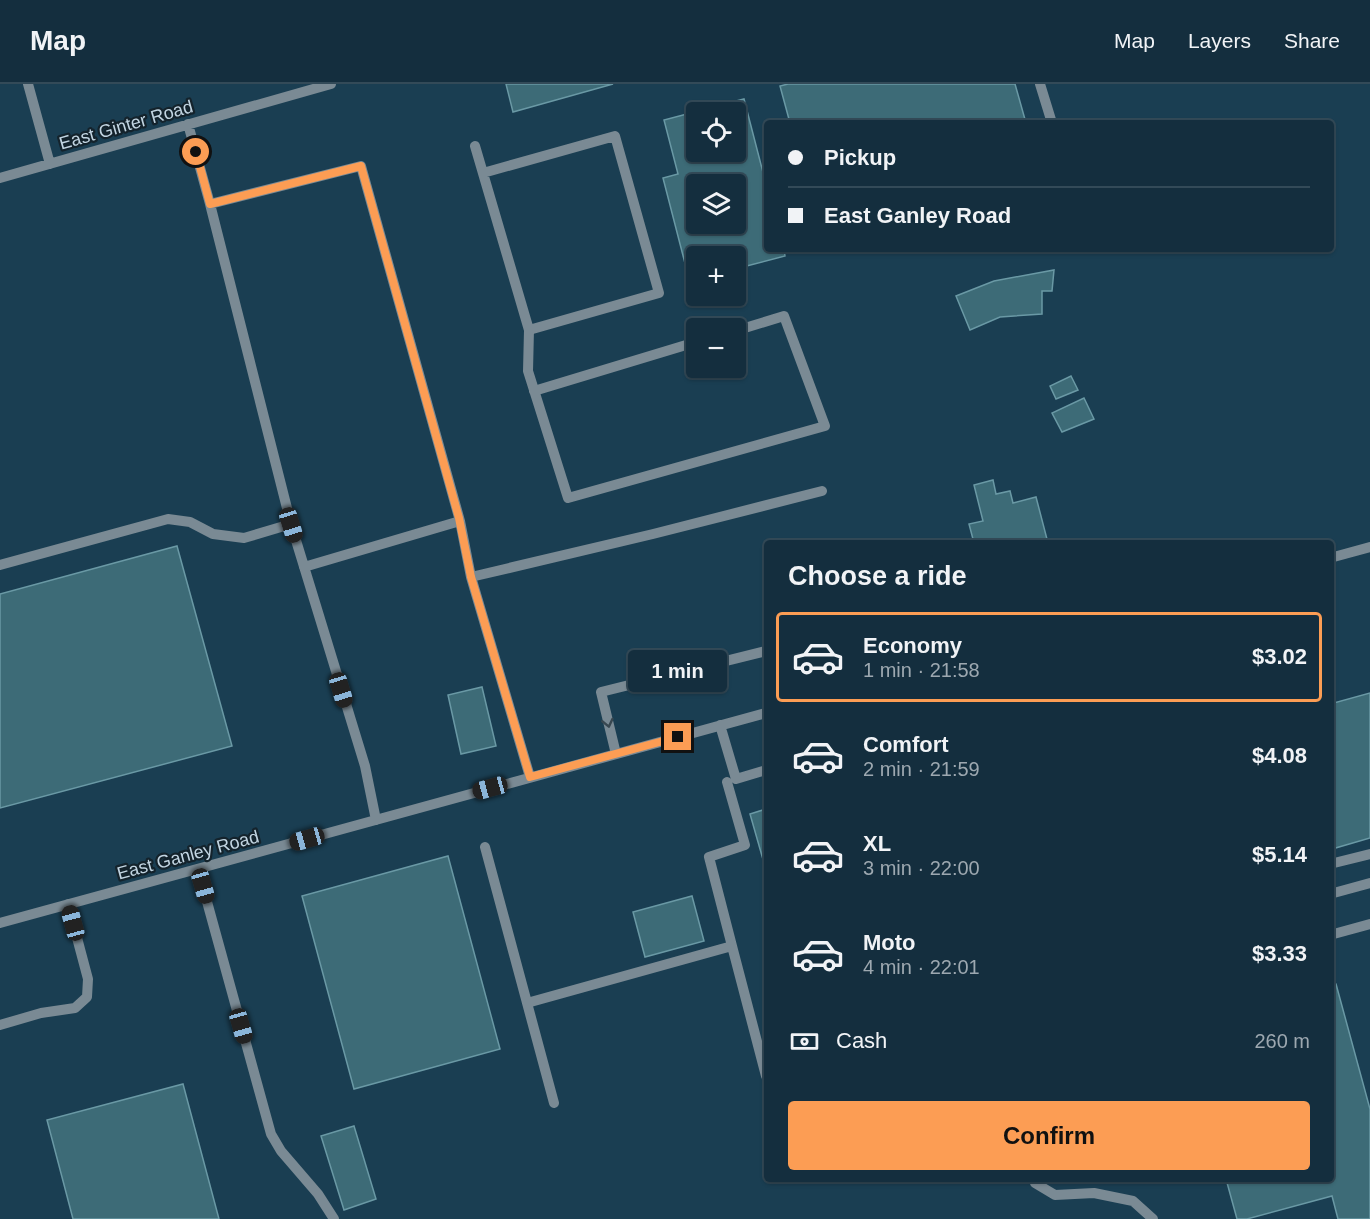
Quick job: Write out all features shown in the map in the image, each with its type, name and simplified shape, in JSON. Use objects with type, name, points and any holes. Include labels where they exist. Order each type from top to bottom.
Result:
[{"type":"street","points":[[28,84],[50,164]]},
{"type":"street","name":"East Ginter Road","points":[[0,178],[188,124],[306,87],[331,84]]},
{"type":"street","points":[[1040,84],[1051,120]]},
{"type":"street","points":[[188,124],[291,525],[365,766],[376,820]]},
{"type":"street","points":[[483,173],[615,136],[659,293],[529,330]]},
{"type":"street","points":[[475,146],[529,330],[528,371],[568,498],[825,426],[784,316],[746,328]]},
{"type":"street","points":[[210,204],[361,166],[460,521],[471,577],[530,777]]},
{"type":"street","points":[[534,391],[686,345]]},
{"type":"street","points":[[471,577],[822,491]]},
{"type":"street","points":[[0,565],[168,519],[190,522],[213,534],[244,538],[291,525]]},
{"type":"street","points":[[304,567],[460,521]]},
{"type":"street","points":[[1334,557],[1370,547]]},
{"type":"street","points":[[615,754],[601,692],[764,651]]},
{"type":"street","name":"East Ganley Road","points":[[0,923],[764,714]]},
{"type":"street","points":[[720,725],[736,779],[764,771]]},
{"type":"street","points":[[726,782],[745,845],[709,857],[764,1068]]},
{"type":"street","points":[[485,847],[554,1103]]},
{"type":"street","points":[[1334,863],[1370,854]]},
{"type":"street","points":[[198,869],[271,1134],[281,1151],[318,1194],[334,1219]]},
{"type":"street","points":[[1334,893],[1370,883]]},
{"type":"street","points":[[0,1025],[41,1013],[75,1008],[87,997],[88,979],[68,904]]},
{"type":"street","points":[[1334,934],[1370,924]]},
{"type":"street","points":[[527,1003],[732,946]]},
{"type":"street","points":[[1035,1182],[1055,1195],[1094,1193],[1133,1201],[1153,1219]]},
{"type":"building","points":[[506,84],[613,84],[513,112]]},
{"type":"building","points":[[788,84],[1015,84],[1025,120],[789,120],[780,86]]},
{"type":"building","points":[[746,107],[764,176],[764,252],[784,252],[785,256],[746,266],[746,246],[686,246],[686,267],[663,178],[678,174],[664,120],[686,114],[686,162],[746,162]]},
{"type":"building","points":[[1054,270],[1052,291],[1042,291],[1042,314],[1000,317],[970,330],[956,296],[994,281]]},
{"type":"building","points":[[1071,376],[1078,390],[1056,399],[1050,386]]},
{"type":"building","points":[[1084,398],[1094,419],[1062,432],[1052,413]]},
{"type":"building","points":[[993,480],[996,494],[1010,491],[1013,503],[1036,497],[1047,540],[973,540],[969,524],[983,521],[974,485]]},
{"type":"building","points":[[177,546],[232,746],[0,808],[0,594]]},
{"type":"building","points":[[482,687],[496,746],[461,754],[448,695]]},
{"type":"building","points":[[1370,693],[1370,838],[1334,848],[1334,703]]},
{"type":"building","points":[[764,810],[764,863],[750,814]]},
{"type":"building","points":[[448,856],[500,1049],[354,1089],[302,896]]},
{"type":"building","points":[[692,896],[704,941],[645,957],[633,912]]},
{"type":"building","points":[[1334,984],[1336,984],[1370,1109],[1370,1219],[1338,1219],[1332,1196],[1247,1219],[1237,1219],[1227,1182],[1334,1182]]},
{"type":"building","points":[[183,1084],[219,1219],[73,1219],[47,1120]]},
{"type":"building","points":[[354,1126],[376,1199],[344,1210],[321,1136]]},
{"type":"route","points":[[196,152],[210,204],[361,166],[459,518],[471,577],[530,777],[678,737]]}]
